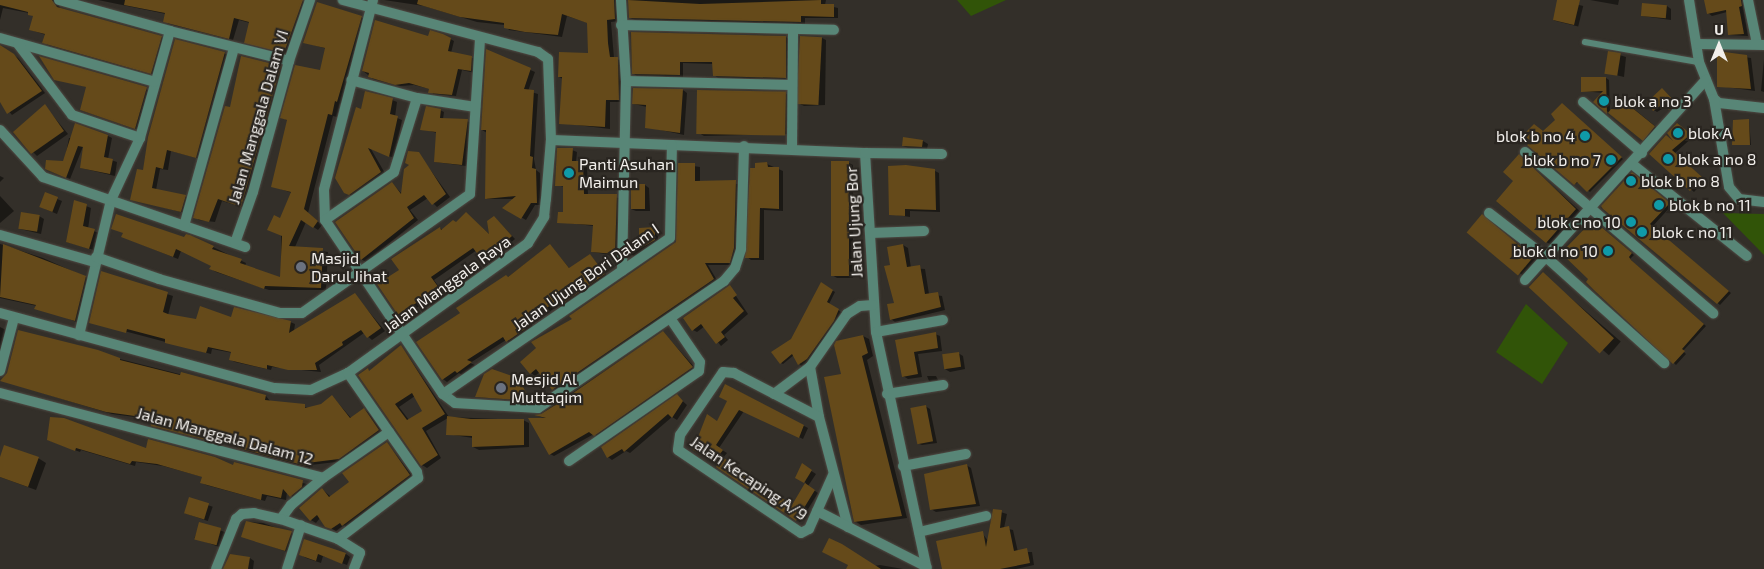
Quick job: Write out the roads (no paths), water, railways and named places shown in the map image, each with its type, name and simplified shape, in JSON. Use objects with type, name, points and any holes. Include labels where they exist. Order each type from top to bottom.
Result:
[{"type":"street","points":[[59,0],[234,48],[289,61]]},
{"type":"street","name":"Jalan Manggala Dalam VI","points":[[234,242],[253,192],[289,61],[310,0]]},
{"type":"street","name":"Jalan Manggala Raya","points":[[0,313],[275,388],[311,390],[348,373],[532,238],[544,217],[550,140],[548,59],[538,52],[480,38],[372,4],[342,0]]},
{"type":"street","points":[[621,0],[621,25],[626,81],[622,270]]},
{"type":"street","points":[[1689,0],[1698,44],[1699,62],[1714,100],[1729,187],[1739,199],[1764,202]]},
{"type":"street","points":[[1698,44],[1760,45],[1748,0]]},
{"type":"street","points":[[372,4],[324,190],[325,220],[448,400],[466,405],[538,408],[724,281],[738,264],[744,146]]},
{"type":"street","points":[[621,25],[834,30]]},
{"type":"street","points":[[792,148],[791,85],[793,29]]},
{"type":"street","points":[[79,335],[95,259],[111,200],[140,138],[170,31]]},
{"type":"street","points":[[0,38],[155,82]]},
{"type":"street","points":[[0,235],[95,259],[159,279],[288,314],[302,313],[470,194],[476,146],[475,107],[480,38]]},
{"type":"street","points":[[18,44],[72,115],[140,138]]},
{"type":"street","points":[[184,226],[234,48]]},
{"type":"street","points":[[351,80],[416,98],[475,107]]},
{"type":"street","points":[[1525,280],[1588,208],[1632,164],[1706,80]]},
{"type":"street","points":[[626,81],[791,85]]},
{"type":"street","points":[[325,220],[397,169],[416,98]]},
{"type":"street","points":[[1714,100],[1719,103],[1764,108]]},
{"type":"street","points":[[1583,102],[1642,153]]},
{"type":"street","points":[[0,130],[43,177],[245,247]]},
{"type":"street","name":"Jalan Ujung Bor","points":[[550,140],[672,146],[744,146],[865,153],[876,332],[887,394],[927,568]]},
{"type":"street","name":"Jalan Ujung Bori Dalam I","points":[[443,394],[671,237],[672,146]]},
{"type":"street","points":[[1525,152],[1619,235],[1713,313]]},
{"type":"street","points":[[865,153],[942,154]]},
{"type":"street","points":[[1632,164],[1747,256]]},
{"type":"street","points":[[1489,213],[1546,257],[1664,362]]},
{"type":"street","points":[[871,233],[924,231]]},
{"type":"street","points":[[774,394],[810,367],[847,314],[860,306],[873,305]]},
{"type":"street","points":[[0,371],[14,318]]},
{"type":"street","points":[[569,461],[699,371],[700,362],[670,318]]},
{"type":"street","points":[[876,332],[943,320]]},
{"type":"street","points":[[810,367],[819,417],[848,526]]},
{"type":"street","points":[[338,540],[418,478],[417,472],[348,373]]},
{"type":"street","name":"Jalan Kecaping A/9","points":[[819,417],[734,373],[720,374],[680,435],[678,450],[801,533],[809,529],[833,475]]},
{"type":"street","points":[[887,394],[943,385]]},
{"type":"street","name":"Jalan Manggala Dalam 12","points":[[0,393],[323,478],[389,432]]},
{"type":"street","points":[[903,466],[966,454]]},
{"type":"street","points":[[281,519],[290,505],[323,478]]},
{"type":"street","name":"Jalan Kecaping A/9","points":[[817,511],[927,568]]},
{"type":"street","points":[[216,569],[236,519],[242,514],[254,513],[301,525],[338,540],[360,553],[354,569]]},
{"type":"street","points":[[918,532],[986,516]]},
{"type":"street","points":[[287,569],[301,525]]},
{"type":"lane","points":[[1584,42],[1699,62]]},
{"type":"place","name":"blok a no 3","points":[[1604,101]]},
{"type":"place","name":"blok A","points":[[1678,133]]},
{"type":"place","name":"blok b no 4","points":[[1585,136]]},
{"type":"place","name":"blok a no 8","points":[[1668,159]]},
{"type":"place","name":"blok b no 7","points":[[1611,160]]},
{"type":"place","name":"Panti Asuhan Maimun","points":[[569,173]]},
{"type":"place","name":"blok b no 8","points":[[1631,181]]},
{"type":"place","name":"blok b no 11","points":[[1659,205]]},
{"type":"place","name":"blok c no 10","points":[[1631,222]]},
{"type":"place","name":"blok c no 11","points":[[1642,232]]},
{"type":"place","name":"blok d no 10","points":[[1608,251]]},
{"type":"place","name":"Masjid Darul Jihat","points":[[301,267]]},
{"type":"place","name":"Mesjid Al Muttaqim","points":[[501,388]]}]
